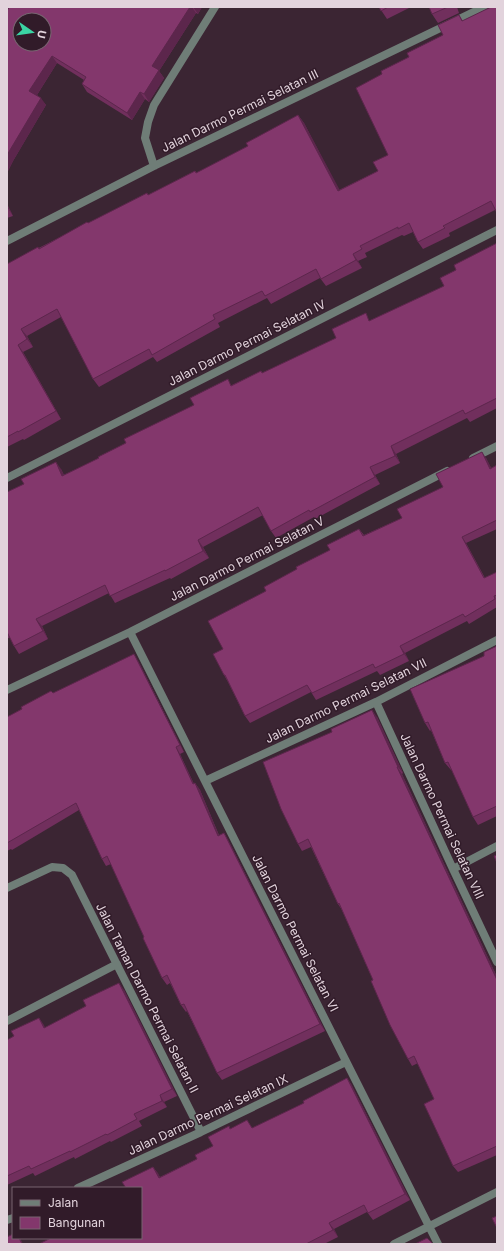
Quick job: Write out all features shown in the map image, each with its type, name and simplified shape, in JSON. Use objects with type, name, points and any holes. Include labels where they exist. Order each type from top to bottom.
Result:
[{"type":"street","points":[[154,166],[145,138],[154,105],[215,7]]},
{"type":"street","name":"Jalan Darmo Permai Selatan III","points":[[7,241],[154,166],[484,7]]},
{"type":"street","name":"Jalan Darmo Permai Selatan IV","points":[[7,478],[497,230]]},
{"type":"street","points":[[469,460],[497,446]]},
{"type":"street","name":"Jalan Darmo Permai Selatan V","points":[[7,690],[130,632],[455,468]]},
{"type":"street","name":"Jalan Darmo Permai Selatan VI","points":[[130,632],[438,1244]]},
{"type":"street","name":"Jalan Darmo Permai Selatan VII","points":[[205,781],[376,702],[497,640]]},
{"type":"street","name":"Jalan Darmo Permai Selatan VIII","points":[[376,702],[497,962]]},
{"type":"street","points":[[453,869],[497,846]]},
{"type":"street","name":"Jalan Taman Darmo Permai Selatan II","points":[[7,888],[52,867],[64,868],[72,875],[201,1132]]},
{"type":"street","points":[[7,1021],[117,964]]},
{"type":"street","name":"Jalan Darmo Permai Selatan IX","points":[[80,1187],[201,1132],[346,1062]]},
{"type":"street","points":[[394,1244],[497,1192]]},
{"type":"building","points":[[9,7],[190,7],[152,66],[159,70],[144,94],[140,92],[127,113],[82,84],[86,77],[52,56],[29,91],[41,98],[7,155],[7,15]]},
{"type":"building","points":[[379,7],[388,7],[381,11]]},
{"type":"building","points":[[429,7],[448,7],[432,14]]},
{"type":"building","points":[[491,7],[497,7],[497,213],[491,201],[443,226],[445,228],[418,242],[409,223],[398,229],[398,227],[360,246],[362,249],[353,254],[356,260],[321,279],[316,269],[265,296],[262,291],[213,315],[215,319],[152,355],[149,349],[93,379],[57,309],[21,329],[27,339],[18,345],[56,411],[7,437],[7,264],[38,247],[39,249],[87,222],[88,223],[147,193],[148,195],[195,171],[196,173],[248,146],[246,143],[298,115],[338,191],[378,171],[373,162],[388,155],[356,88],[382,74],[381,71],[409,57],[407,53],[443,35],[438,25],[459,15],[462,21]]},
{"type":"building","points":[[497,243],[497,398],[465,414],[463,410],[391,446],[395,456],[370,467],[375,477],[310,512],[309,510],[271,531],[258,507],[198,540],[203,551],[165,571],[110,596],[105,585],[36,619],[43,631],[14,646],[7,632],[7,492],[24,484],[21,479],[56,462],[62,476],[99,458],[98,457],[126,443],[124,439],[194,405],[190,398],[228,379],[231,386],[261,371],[262,373],[336,338],[332,329],[366,313],[369,321],[444,286],[440,278],[456,270],[454,265]]},
{"type":"building","points":[[482,452],[490,469],[497,465],[497,520],[462,537],[484,578],[497,572],[497,595],[494,596],[495,599],[465,617],[463,614],[400,646],[404,654],[375,668],[373,664],[312,693],[307,685],[245,716],[213,654],[223,649],[208,621],[266,591],[264,587],[297,569],[296,567],[330,550],[327,545],[359,529],[363,536],[402,518],[397,509],[443,487],[436,474]]},
{"type":"building","points":[[497,646],[497,806],[473,817],[448,762],[445,763],[428,722],[425,723],[410,689],[484,656],[484,652]]},
{"type":"building","points":[[134,654],[180,745],[176,747],[193,784],[195,783],[218,836],[224,833],[320,1024],[217,1073],[184,1004],[181,1005],[167,975],[162,978],[107,856],[102,859],[76,803],[7,843],[7,717],[22,709],[21,707],[51,691],[53,693]]},
{"type":"building","points":[[372,710],[397,767],[497,980],[497,1146],[453,1166],[424,1104],[434,1099],[414,1056],[408,1059],[390,1025],[371,981],[373,980],[339,903],[338,904],[308,839],[298,844],[281,809],[263,762],[332,732],[331,729]]},
{"type":"building","points":[[497,855],[497,863],[494,856]]},
{"type":"building","points":[[119,983],[172,1089],[160,1095],[162,1101],[134,1114],[137,1119],[107,1135],[106,1134],[31,1169],[29,1166],[7,1176],[7,1040],[14,1036],[11,1031],[39,1018],[44,1028],[86,1006],[83,1000]]},
{"type":"building","points":[[347,1078],[405,1194],[368,1213],[364,1205],[329,1223],[333,1230],[306,1244],[39,1244],[49,1239],[142,1239],[142,1187],[125,1187],[122,1182],[153,1167],[159,1178],[197,1159],[195,1155],[213,1146],[208,1137],[229,1126],[230,1129],[247,1120],[252,1128],[304,1103],[303,1101]]},
{"type":"building","points":[[497,1216],[497,1228],[492,1218]]},
{"type":"building","points":[[12,1234],[12,1239],[20,1239],[22,1244],[7,1244],[7,1237]]},
{"type":"building","points":[[427,1238],[433,1244],[415,1244]]}]
